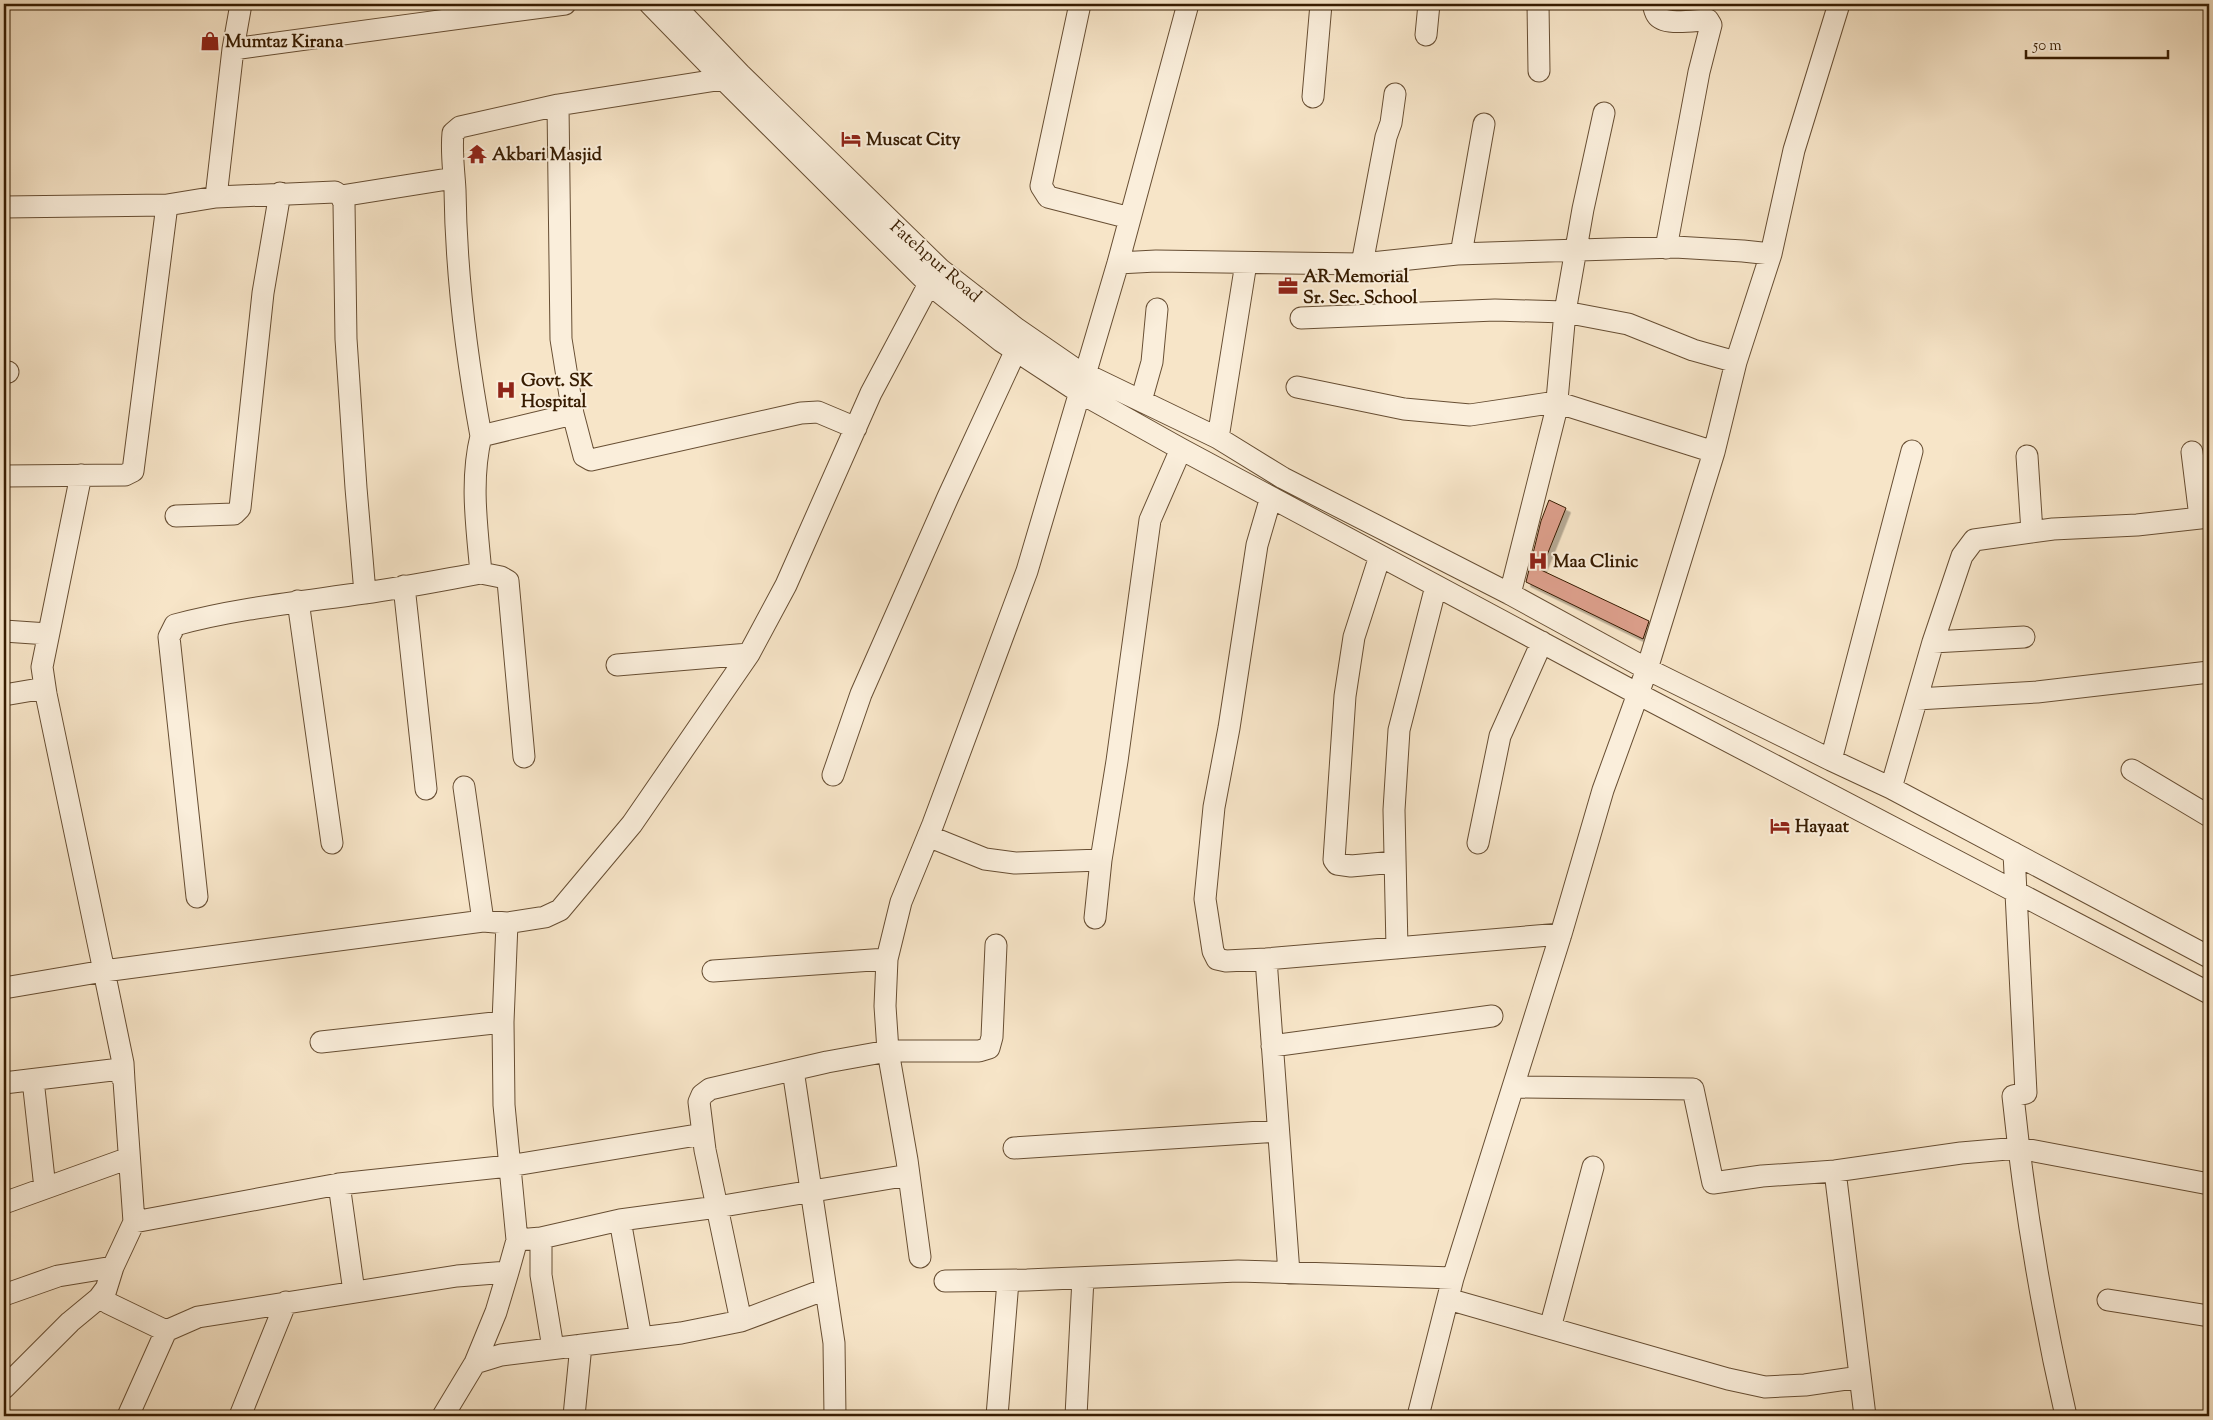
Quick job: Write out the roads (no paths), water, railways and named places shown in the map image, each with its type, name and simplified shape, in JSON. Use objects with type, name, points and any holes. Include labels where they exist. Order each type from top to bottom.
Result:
[{"type":"street","points":[[216,196],[233,49],[241,4]]},
{"type":"street","points":[[233,49],[455,12],[565,4]]},
{"type":"street","points":[[650,4],[929,284],[1016,350],[1082,383],[1182,449],[1380,556],[1638,694],[2209,993]]},
{"type":"street","name":"Fatehpur Road","points":[[673,4],[740,74],[940,269],[1082,383],[1141,401],[1218,438],[1283,478],[1510,594],[1647,669],[1830,760],[1891,788],[2209,957]]},
{"type":"street","points":[[1080,4],[1041,186],[1048,197],[1130,218]]},
{"type":"street","points":[[920,1257],[909,1175],[888,1051],[885,1006],[887,959],[900,902],[928,836],[1027,571],[1118,263],[1188,4]]},
{"type":"street","points":[[1313,97],[1321,4]]},
{"type":"street","points":[[1426,36],[1429,4]]},
{"type":"street","points":[[1538,4],[1539,71]]},
{"type":"street","points":[[1653,4],[1657,15],[1662,20],[1672,22],[1708,20],[1711,24],[1681,162],[1666,248]]},
{"type":"street","points":[[1418,1416],[1450,1288],[1561,934],[1603,790],[1647,669],[1714,452],[1736,362],[1771,254],[1794,150],[1839,4]]},
{"type":"street","points":[[481,574],[476,518],[475,476],[477,452],[482,436],[469,367],[459,290],[455,243],[453,133],[460,127],[558,105],[723,79]]},
{"type":"street","points":[[1362,264],[1386,137],[1391,123],[1395,94]]},
{"type":"street","points":[[558,105],[562,338],[573,414],[584,456],[591,460],[801,413],[818,412],[856,428]]},
{"type":"street","points":[[1510,594],[1556,411],[1565,312],[1575,251],[1604,113]]},
{"type":"street","points":[[1461,254],[1484,124]]},
{"type":"street","points":[[341,196],[454,178]]},
{"type":"street","points":[[4,207],[167,205],[216,196],[280,193],[334,192],[341,196],[344,203],[346,339],[356,488],[366,593]]},
{"type":"street","points":[[176,516],[234,514],[240,508],[263,293],[280,193]]},
{"type":"street","points":[[4,476],[125,475],[133,470],[167,205]]},
{"type":"street","points":[[1118,263],[1156,261],[1362,264],[1461,254],[1666,248],[1771,254]]},
{"type":"street","points":[[1218,438],[1246,263]]},
{"type":"street","points":[[4,988],[104,970],[483,921],[507,923],[545,917],[560,910],[632,824],[749,654],[786,585],[871,393],[929,284]]},
{"type":"street","points":[[1141,401],[1152,362],[1157,309]]},
{"type":"street","points":[[1300,318],[1495,310],[1565,312],[1628,324],[1693,350],[1736,362]]},
{"type":"street","points":[[833,775],[862,694],[948,497],[1016,350]]},
{"type":"street","points":[[1296,387],[1404,409],[1470,415],[1556,402],[1714,452]]},
{"type":"street","points":[[482,436],[573,414]]},
{"type":"street","points":[[1095,918],[1101,860],[1150,520],[1182,449]]},
{"type":"street","points":[[1830,760],[1912,451]]},
{"type":"street","points":[[1891,788],[1933,642],[1962,556],[1974,540],[2053,529],[2137,525],[2205,517],[2192,452]]},
{"type":"street","points":[[2027,456],[2032,532]]},
{"type":"street","points":[[4,1388],[70,1322],[100,1298],[134,1222],[123,1063],[44,688],[42,667],[81,475]]},
{"type":"street","points":[[1271,497],[1257,545],[1229,728],[1214,807],[1205,898],[1213,951],[1217,959],[1226,961],[1266,959],[1561,934]]},
{"type":"street","points":[[1380,556],[1354,637],[1345,696],[1334,860],[1337,864],[1351,866],[1395,862]]},
{"type":"street","points":[[197,897],[169,637],[175,625],[298,601],[366,593],[481,574],[501,577],[508,581],[524,757]]},
{"type":"street","points":[[404,586],[426,788]]},
{"type":"street","points":[[1397,948],[1394,810],[1399,730],[1436,586]]},
{"type":"street","points":[[298,601],[332,843]]},
{"type":"street","points":[[4,631],[48,634]]},
{"type":"street","points":[[1933,642],[2024,637]]},
{"type":"street","points":[[1478,843],[1500,736],[1542,642]]},
{"type":"street","points":[[617,665],[749,654]]},
{"type":"street","points":[[1917,700],[2037,692],[2209,672]]},
{"type":"street","points":[[4,695],[44,688]]},
{"type":"street","points":[[2132,770],[2209,816]]},
{"type":"street","points":[[464,788],[483,921]]},
{"type":"street","points":[[928,836],[985,859],[1015,863],[1101,860]]},
{"type":"street","points":[[2014,853],[2026,1092],[2013,1096],[2025,1198],[2053,1360],[2066,1416]]},
{"type":"street","points":[[443,1416],[475,1363],[496,1312],[517,1240],[504,1105],[503,1022],[507,923]]},
{"type":"street","points":[[741,1321],[703,1134],[699,1102],[702,1095],[710,1090],[793,1070],[888,1051],[979,1051],[989,1048],[992,1037],[996,945]]},
{"type":"street","points":[[713,971],[887,959]]},
{"type":"street","points":[[1266,959],[1289,1273]]},
{"type":"street","points":[[1272,1046],[1492,1016]]},
{"type":"street","points":[[322,1042],[503,1022]]},
{"type":"street","points":[[4,1083],[112,1070],[120,1073],[124,1081]]},
{"type":"street","points":[[793,1070],[834,1343],[836,1416]]},
{"type":"street","points":[[33,1080],[46,1188]]},
{"type":"street","points":[[1513,1087],[1693,1089],[1713,1183],[1762,1176],[1834,1171],[1961,1153],[2019,1148],[2209,1184]]},
{"type":"street","points":[[1014,1148],[1278,1131]]},
{"type":"street","points":[[134,1222],[340,1184],[509,1166],[703,1134]]},
{"type":"street","points":[[4,1203],[129,1158]]},
{"type":"street","points":[[1550,1328],[1594,1167]]},
{"type":"street","points":[[1834,1171],[1865,1416]]},
{"type":"street","points":[[517,1240],[541,1238],[620,1220],[717,1207],[909,1175]]},
{"type":"street","points":[[340,1184],[354,1292]]},
{"type":"street","points":[[620,1220],[641,1338]]},
{"type":"street","points":[[541,1238],[541,1275],[553,1348]]},
{"type":"street","points":[[4,1295],[58,1276],[114,1267]]},
{"type":"street","points":[[128,1416],[166,1330],[198,1317],[457,1276],[508,1272]]},
{"type":"street","points":[[945,1281],[1008,1281],[1238,1272],[1289,1273],[1450,1288],[1550,1328],[1728,1379],[1765,1387],[1805,1385],[1860,1377]]},
{"type":"street","points":[[1076,1416],[1083,1278]]},
{"type":"street","points":[[997,1416],[1008,1281]]},
{"type":"street","points":[[475,1363],[501,1354],[682,1333],[741,1321],[826,1289]]},
{"type":"street","points":[[105,1290],[104,1296],[108,1303],[166,1330]]},
{"type":"street","points":[[2108,1300],[2209,1316]]},
{"type":"street","points":[[240,1416],[286,1302]]},
{"type":"street","points":[[574,1416],[581,1344]]},
{"type":"place","name":"Mumtaz Kirana","points":[[210,41]]},
{"type":"place","name":"Muscat City","points":[[851,139]]},
{"type":"place","name":"Akbari Masjid","points":[[477,154]]},
{"type":"place","name":"AR Memorial Sr. Sec. School","points":[[1288,286]]},
{"type":"place","name":"Govt. SK Hospital","points":[[506,390]]},
{"type":"place","name":"Maa Clinic","points":[[1538,561]]},
{"type":"place","name":"Hayaat","points":[[1780,826]]}]
